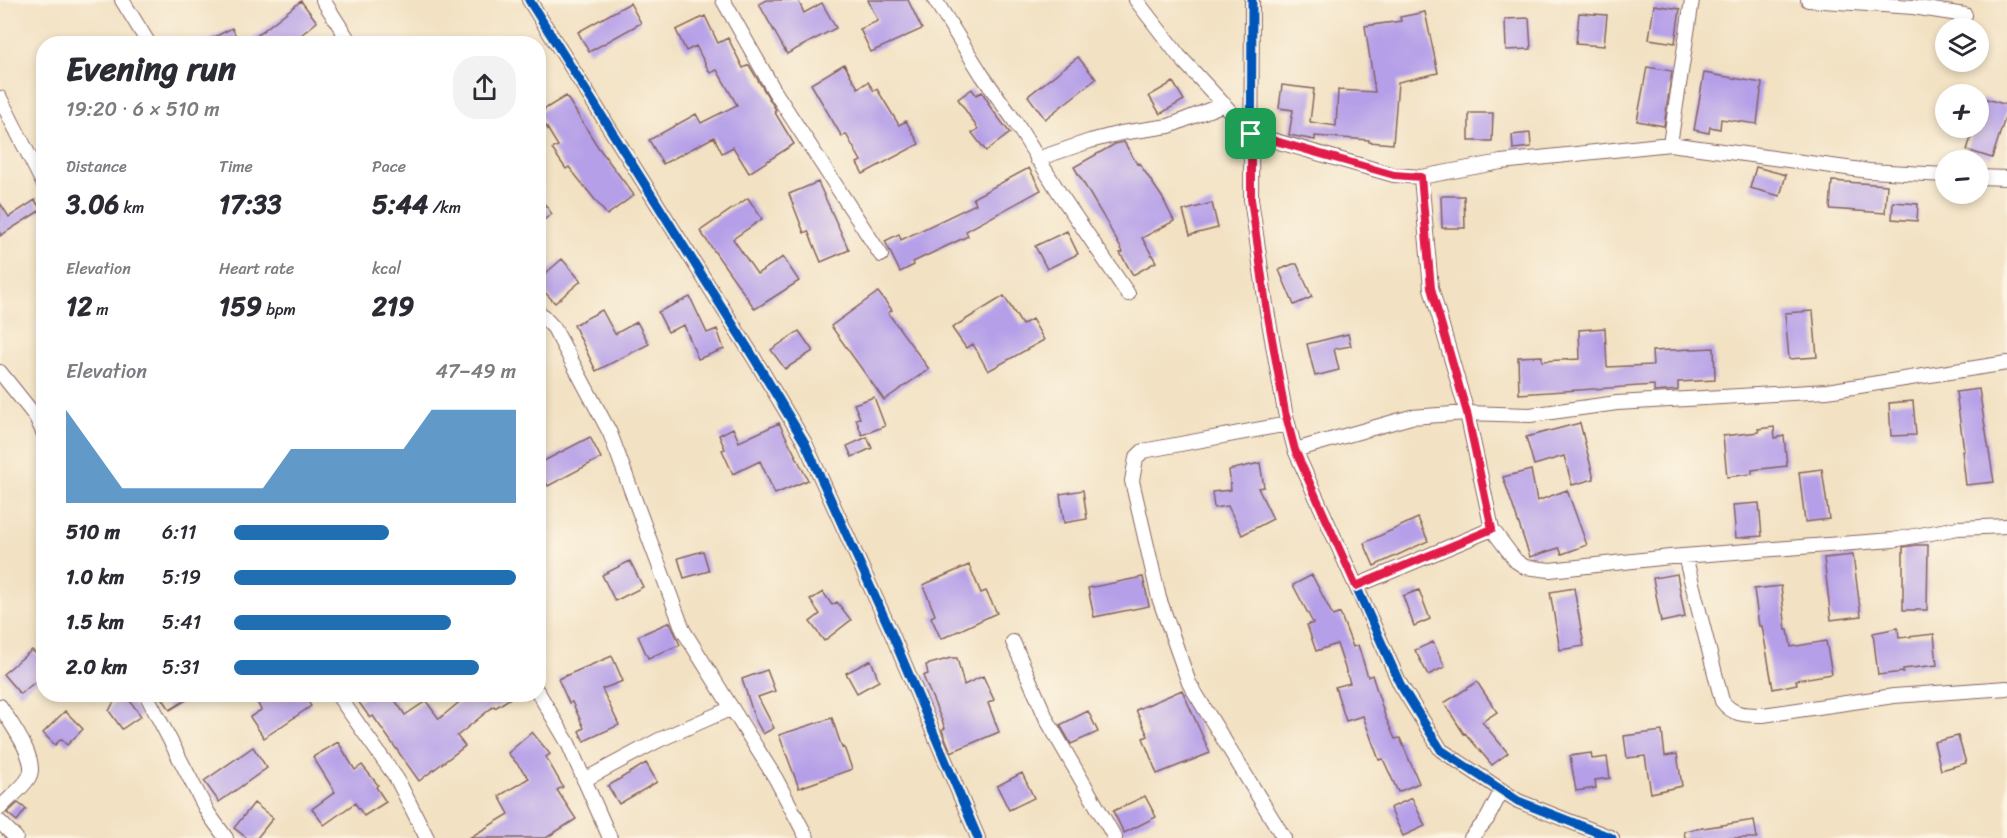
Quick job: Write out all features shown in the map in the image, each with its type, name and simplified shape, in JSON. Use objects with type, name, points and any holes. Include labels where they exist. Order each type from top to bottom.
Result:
[{"type":"street","points":[[122,0],[144,36]]},
{"type":"street","points":[[323,0],[346,36]]},
{"type":"street","points":[[529,0],[754,358],[804,443],[891,632],[978,838]]},
{"type":"street","points":[[723,0],[775,92],[881,255]]},
{"type":"street","points":[[935,0],[1037,159],[1128,294]]},
{"type":"street","points":[[1136,0],[1179,56],[1251,134],[1394,175],[1421,177],[1501,162],[1670,144],[1869,171],[1935,174]]},
{"type":"street","points":[[1252,0],[1251,199],[1266,305],[1295,450],[1400,684],[1441,750],[1518,801],[1612,838]]},
{"type":"street","points":[[1670,144],[1692,0]]},
{"type":"street","points":[[1808,0],[1913,7],[1965,15]]},
{"type":"street","points":[[0,98],[36,169]]},
{"type":"street","points":[[1037,159],[1101,138],[1170,126],[1224,104]]},
{"type":"street","points":[[1421,177],[1431,288],[1467,413],[1492,529],[1516,561],[1525,567],[1550,570],[1685,556],[1893,540],[1958,528],[2007,526]]},
{"type":"street","points":[[1989,177],[2007,178]]},
{"type":"street","points":[[546,320],[554,328],[610,433],[683,630],[776,779],[807,838]]},
{"type":"street","points":[[1295,450],[1411,417],[1467,413],[1530,415],[1617,403],[1827,391],[2007,363]]},
{"type":"street","points":[[0,372],[36,417]]},
{"type":"street","points":[[1284,838],[1189,683],[1159,598],[1132,481],[1136,458],[1143,451],[1288,424]]},
{"type":"street","points":[[1356,586],[1492,529]]},
{"type":"street","points":[[1685,556],[1722,701],[1734,712],[1763,716],[1894,696],[2007,688]]},
{"type":"street","points":[[1013,642],[1047,720],[1115,838]]},
{"type":"street","points":[[150,702],[208,813],[226,838]]},
{"type":"street","points":[[343,702],[397,779],[427,838]]},
{"type":"street","points":[[544,702],[568,743],[610,838]]},
{"type":"street","points":[[0,706],[31,758],[32,769],[29,777],[0,808]]},
{"type":"street","points":[[584,780],[659,740],[732,708]]},
{"type":"street","points":[[1471,838],[1487,819],[1502,790]]},
{"type":"street","points":[[0,822],[16,838]]},
{"type":"building","points":[[766,0],[798,0],[804,13],[822,3],[836,28],[787,54],[759,4]]},
{"type":"building","points":[[868,0],[908,0],[922,29],[871,52],[860,29],[878,21]]},
{"type":"building","points":[[301,1],[317,22],[300,36],[256,36]]},
{"type":"building","points":[[630,3],[641,23],[589,52],[578,32]]},
{"type":"building","points":[[1654,5],[1680,9],[1675,43],[1649,39]]},
{"type":"building","points":[[1425,12],[1438,73],[1398,82],[1393,144],[1315,136],[1315,140],[1289,135],[1293,110],[1279,108],[1282,85],[1314,89],[1310,122],[1336,126],[1338,90],[1375,92],[1365,26],[1401,21],[1400,17]]},
{"type":"building","points":[[1579,13],[1607,15],[1604,46],[1576,44]]},
{"type":"building","points":[[705,16],[718,43],[728,38],[743,68],[749,65],[794,144],[749,173],[733,147],[722,153],[714,137],[663,164],[649,140],[696,114],[701,123],[737,105],[717,70],[710,73],[696,46],[686,51],[676,30]]},
{"type":"building","points":[[1529,18],[1531,49],[1506,50],[1505,19]]},
{"type":"building","points":[[232,28],[236,36],[216,36]]},
{"type":"building","points":[[1078,57],[1096,79],[1045,119],[1028,96]]},
{"type":"building","points":[[844,64],[858,88],[868,82],[874,91],[877,89],[899,125],[906,121],[919,144],[863,174],[857,163],[861,161],[846,134],[842,137],[811,84]]},
{"type":"building","points":[[1647,67],[1672,71],[1664,126],[1637,121]]},
{"type":"building","points":[[1704,73],[1762,83],[1757,124],[1721,119],[1720,129],[1710,127],[1709,133],[1694,130]]},
{"type":"building","points":[[1173,82],[1184,100],[1160,114],[1149,96]]},
{"type":"building","points":[[972,89],[976,95],[982,92],[988,104],[1010,133],[986,151],[972,133],[978,129],[958,99]]},
{"type":"building","points":[[566,96],[598,147],[634,195],[607,215],[569,167],[566,169],[552,149],[558,146],[546,126],[546,108]]},
{"type":"building","points":[[1989,100],[2007,105],[2007,112],[1992,158],[1989,157],[1989,150],[1967,150],[1971,138],[1989,138]]},
{"type":"building","points":[[1469,113],[1493,113],[1492,141],[1469,141]]},
{"type":"building","points":[[1530,133],[1531,147],[1513,149],[1512,135]]},
{"type":"building","points":[[1124,142],[1137,164],[1139,163],[1162,197],[1174,221],[1142,238],[1156,262],[1133,275],[1120,253],[1123,252],[1074,167],[1115,144]]},
{"type":"building","points":[[1756,167],[1786,175],[1780,196],[1750,188]]},
{"type":"building","points":[[1029,168],[1041,190],[966,231],[968,236],[913,262],[914,265],[900,272],[885,241],[899,234],[901,240],[976,204],[973,198]]},
{"type":"building","points":[[1832,181],[1887,185],[1885,213],[1830,209]]},
{"type":"building","points":[[818,182],[849,250],[821,262],[808,231],[804,233],[789,194]]},
{"type":"building","points":[[1441,196],[1464,196],[1465,228],[1442,228]]},
{"type":"building","points":[[748,198],[762,219],[733,239],[757,274],[783,257],[799,281],[755,309],[700,231]]},
{"type":"building","points":[[35,200],[36,213],[0,236],[0,203],[9,217]]},
{"type":"building","points":[[1893,202],[1918,204],[1917,221],[1892,219]]},
{"type":"building","points":[[1212,203],[1218,228],[1190,235],[1183,211]]},
{"type":"building","points":[[546,206],[552,214],[546,218]]},
{"type":"building","points":[[1067,231],[1078,254],[1047,269],[1035,246]]},
{"type":"building","points":[[562,259],[581,281],[555,303],[546,293],[546,273]]},
{"type":"building","points":[[1297,264],[1312,297],[1294,305],[1279,270]]},
{"type":"building","points":[[878,292],[892,310],[888,313],[929,369],[884,400],[831,326]]},
{"type":"building","points":[[1004,296],[1022,325],[1032,319],[1044,340],[988,371],[973,344],[966,348],[952,328]]},
{"type":"building","points":[[690,297],[707,333],[717,329],[724,349],[698,359],[684,325],[668,332],[658,312]]},
{"type":"building","points":[[602,310],[615,334],[637,322],[649,344],[596,371],[574,325]]},
{"type":"building","points":[[1813,311],[1817,357],[1789,359],[1785,313]]},
{"type":"building","points":[[1605,328],[1607,367],[1653,365],[1652,351],[1714,348],[1715,380],[1678,382],[1678,390],[1654,392],[1654,385],[1519,394],[1518,357],[1542,356],[1542,361],[1580,359],[1579,330]]},
{"type":"building","points":[[799,331],[813,351],[785,369],[771,350]]},
{"type":"building","points":[[1348,334],[1351,346],[1334,349],[1339,370],[1315,376],[1307,344]]},
{"type":"building","points":[[1979,389],[1994,482],[1966,485],[1956,392]]},
{"type":"building","points":[[874,397],[885,426],[862,435],[856,419],[860,418],[854,404]]},
{"type":"building","points":[[1913,401],[1916,435],[1891,436],[1889,403]]},
{"type":"building","points":[[779,423],[808,480],[775,494],[760,461],[733,474],[722,450],[725,449],[719,435],[733,428],[739,442]]},
{"type":"building","points":[[1580,423],[1594,479],[1572,485],[1564,456],[1534,465],[1526,437]]},
{"type":"building","points":[[1774,427],[1775,438],[1784,436],[1787,466],[1752,470],[1752,474],[1727,477],[1723,436],[1759,432],[1758,429]]},
{"type":"building","points":[[590,437],[601,458],[548,486],[546,460]]},
{"type":"building","points":[[867,437],[872,448],[852,457],[847,446]]},
{"type":"building","points":[[1260,463],[1264,487],[1258,488],[1273,519],[1242,535],[1228,506],[1214,508],[1212,492],[1231,490],[1229,470]]},
{"type":"building","points":[[1822,469],[1829,519],[1805,522],[1799,472]]},
{"type":"building","points":[[1531,470],[1537,501],[1567,490],[1587,545],[1562,554],[1559,548],[1530,557],[1503,477]]},
{"type":"building","points":[[1083,490],[1087,519],[1064,523],[1060,494]]},
{"type":"building","points":[[1759,503],[1762,536],[1736,538],[1733,505]]},
{"type":"building","points":[[1418,518],[1428,541],[1374,566],[1364,543]]},
{"type":"building","points":[[1928,545],[1927,610],[1903,610],[1903,547]]},
{"type":"building","points":[[703,551],[709,571],[684,578],[678,558]]},
{"type":"building","points":[[1853,555],[1861,616],[1831,620],[1824,558]]},
{"type":"building","points":[[630,561],[643,587],[615,601],[602,575]]},
{"type":"building","points":[[969,565],[981,593],[986,591],[997,613],[941,639],[931,617],[935,615],[923,585]]},
{"type":"building","points":[[1677,574],[1685,617],[1661,622],[1653,578]]},
{"type":"building","points":[[1312,575],[1333,616],[1340,613],[1353,647],[1358,645],[1368,677],[1372,675],[1395,739],[1400,738],[1419,783],[1398,792],[1383,759],[1379,760],[1363,716],[1346,721],[1335,687],[1350,683],[1337,644],[1316,651],[1307,625],[1313,623],[1293,585]]},
{"type":"building","points":[[1143,577],[1149,606],[1094,617],[1088,588]]},
{"type":"building","points":[[1781,586],[1786,630],[1788,630],[1791,647],[1826,641],[1832,674],[1796,680],[1797,684],[1773,689],[1762,626],[1759,626],[1754,589]]},
{"type":"building","points":[[1574,588],[1584,646],[1560,650],[1550,592]]},
{"type":"building","points":[[1419,590],[1430,619],[1414,626],[1403,596]]},
{"type":"building","points":[[823,592],[832,605],[837,602],[851,620],[824,641],[810,622],[820,614],[810,600]]},
{"type":"building","points":[[670,622],[680,645],[648,658],[638,636]]},
{"type":"building","points":[[1898,628],[1899,638],[1934,634],[1937,665],[1878,675],[1873,633]]},
{"type":"building","points":[[1433,642],[1445,667],[1428,675],[1415,650]]},
{"type":"building","points":[[32,650],[36,654],[36,681],[20,694],[3,674]]},
{"type":"building","points":[[612,656],[623,681],[602,689],[619,725],[584,741],[579,731],[584,728],[558,679]]},
{"type":"building","points":[[957,658],[964,685],[983,676],[994,700],[988,703],[999,732],[951,752],[942,730],[945,728],[923,676],[928,674],[926,665]]},
{"type":"building","points":[[871,660],[879,681],[857,693],[846,673]]},
{"type":"building","points":[[767,670],[775,691],[758,697],[774,728],[763,734],[755,719],[742,679]]},
{"type":"building","points":[[1477,682],[1497,712],[1482,722],[1508,753],[1492,765],[1464,734],[1444,703]]},
{"type":"building","points":[[1182,690],[1210,753],[1157,774],[1143,738],[1148,736],[1136,710]]},
{"type":"building","points":[[114,702],[131,702],[141,716],[122,729],[109,711]]},
{"type":"building","points":[[165,702],[183,702],[170,710]]},
{"type":"building","points":[[257,702],[308,702],[311,706],[264,738],[250,717],[261,710]]},
{"type":"building","points":[[359,702],[396,702],[405,715],[427,702],[439,719],[459,702],[504,702],[495,708],[494,706],[457,736],[465,746],[419,781],[373,716],[370,718]]},
{"type":"building","points":[[65,711],[83,729],[67,745],[61,739],[55,745],[43,733]]},
{"type":"building","points":[[1088,711],[1098,732],[1071,744],[1060,725]]},
{"type":"building","points":[[832,718],[852,769],[799,788],[779,735]]},
{"type":"building","points":[[1662,731],[1665,756],[1677,754],[1682,786],[1651,793],[1645,756],[1627,758],[1624,736]]},
{"type":"building","points":[[532,732],[550,754],[546,757],[563,787],[557,790],[576,819],[546,838],[469,838],[509,814],[499,796],[529,778],[508,753]]},
{"type":"building","points":[[1958,736],[1966,763],[1941,770],[1934,742]]},
{"type":"building","points":[[338,742],[355,770],[362,765],[378,785],[376,787],[386,802],[364,816],[355,803],[324,825],[312,809],[335,792],[313,757]]},
{"type":"building","points":[[253,747],[267,768],[219,802],[204,781]]},
{"type":"building","points":[[1591,753],[1592,759],[1607,757],[1610,778],[1595,780],[1596,788],[1576,791],[1570,756]]},
{"type":"building","points":[[646,763],[657,782],[619,804],[608,786]]},
{"type":"building","points":[[1022,773],[1034,798],[1009,810],[997,786]]},
{"type":"building","points":[[1145,796],[1156,817],[1124,833],[1113,811]]},
{"type":"building","points":[[1412,798],[1425,826],[1403,836],[1390,808]]},
{"type":"building","points":[[18,803],[26,809],[17,821],[7,813]]},
{"type":"building","points":[[254,803],[273,818],[257,838],[247,838],[234,828]]},
{"type":"building","points":[[1754,820],[1757,838],[1685,838],[1684,831]]},
{"type":"cycle path","points":[[529,0],[805,443],[891,632],[978,838]]},
{"type":"cycle path","points":[[1252,0],[1251,199],[1266,305],[1285,412],[1295,450],[1400,684],[1441,750],[1518,801],[1612,838]]},
{"type":"route","points":[[1251,134],[1394,175],[1421,177],[1431,288],[1467,413],[1492,529],[1356,586],[1295,450],[1285,412],[1266,305],[1251,199],[1251,134]]}]
